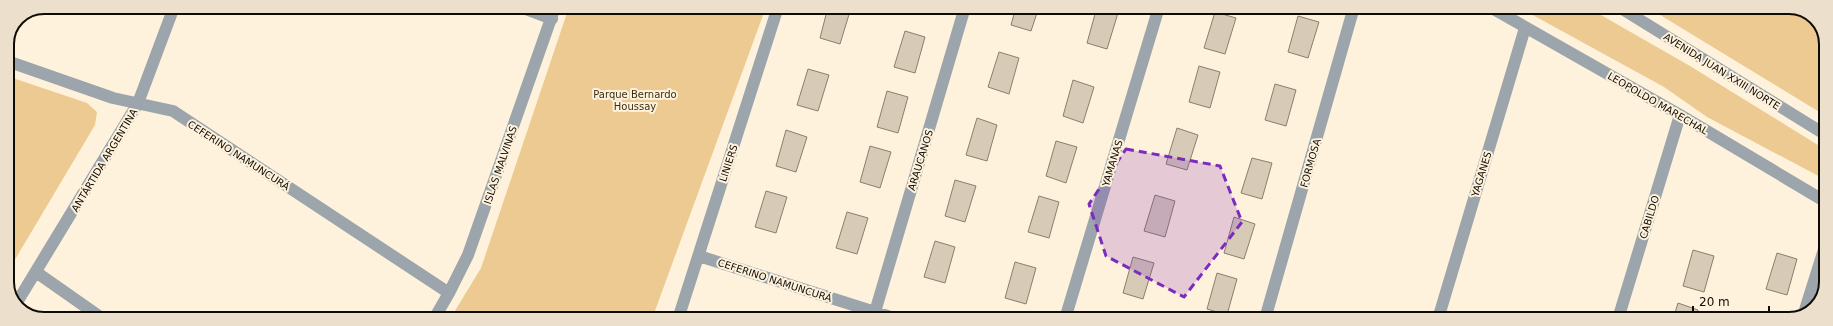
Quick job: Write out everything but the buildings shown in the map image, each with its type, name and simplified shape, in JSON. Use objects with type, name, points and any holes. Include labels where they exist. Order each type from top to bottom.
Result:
[{"type":"street","name":"ANTÁRTIDA ARGENTINA","points":[[19,299],[138,103],[171,14]]},
{"type":"street","name":"ISLAS MALVINAS","points":[[438,312],[468,255],[554,14]]},
{"type":"street","name":"LINIERS","points":[[680,312],[776,14]]},
{"type":"street","name":"ARAUCANOS","points":[[875,312],[963,14]]},
{"type":"street","name":"YAMANAS","points":[[1068,312],[1157,14]]},
{"type":"street","name":"FORMOSA","points":[[1267,312],[1352,14]]},
{"type":"street","name":"LEOPOLDO MARECHAL","points":[[1502,14],[1680,115],[1819,198]]},
{"type":"street","name":"AVENIDA JUAN XXIII NORTE","points":[[1630,14],[1819,132]]},
{"type":"street","name":"YAGANES","points":[[1440,312],[1525,28]]},
{"type":"street","name":"CEFERINO NAMUNCURÁ","points":[[14,64],[113,98],[173,111],[449,293]]},
{"type":"street","name":"CABILDO","points":[[1620,312],[1680,115]]},
{"type":"street","name":"CEFERINO NAMUNCURÁ","points":[[699,256],[875,312]]},
{"type":"street","points":[[1806,307],[1819,265]]},
{"type":"street","points":[[36,272],[93,312]]},
{"type":"highlighted area","points":[[1126,149],[1220,166],[1242,222],[1184,297],[1106,256],[1089,204]]},
{"type":"green space","name":"Parque Bernardo Houssay","points":[[567,14],[763,14],[655,312],[454,312],[481,268]]},
{"type":"green space","points":[[1531,14],[1599,14],[1690,66],[1819,146],[1819,176],[1707,117],[1664,87]]},
{"type":"green space","points":[[1658,14],[1793,14],[1806,19],[1814,27],[1819,42],[1819,112]]},
{"type":"green space","points":[[14,78],[87,103],[97,112],[95,125],[14,261]]}]
